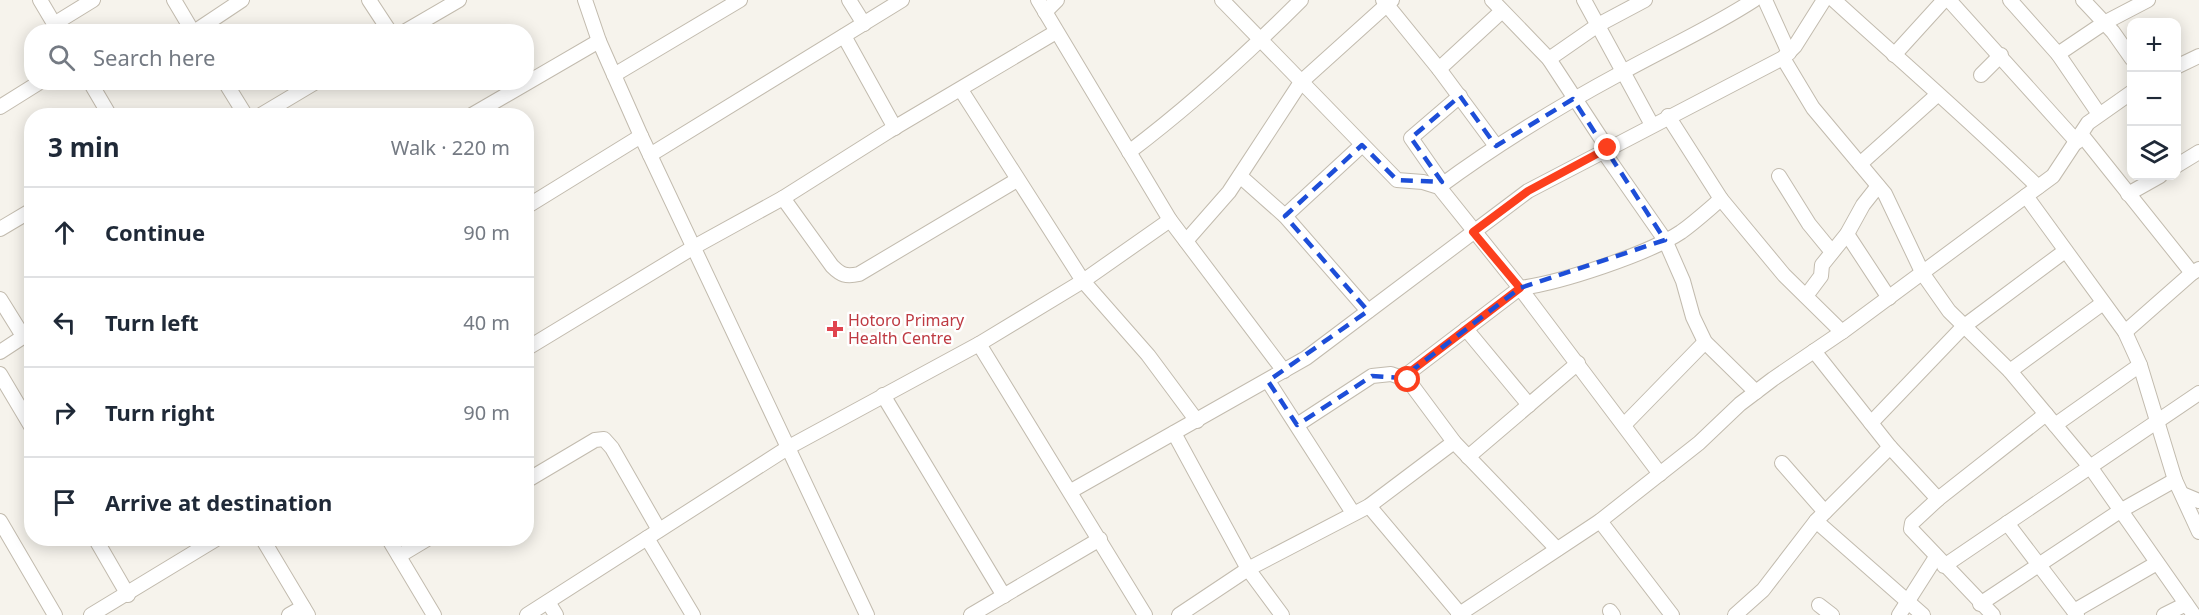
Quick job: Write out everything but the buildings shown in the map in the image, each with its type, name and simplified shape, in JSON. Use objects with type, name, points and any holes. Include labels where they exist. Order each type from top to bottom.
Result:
[{"type":"street","points":[[40,0],[55,24]]},
{"type":"street","points":[[62,24],[93,0]]},
{"type":"street","points":[[174,0],[188,24]]},
{"type":"street","points":[[205,24],[242,0]]},
{"type":"street","points":[[369,0],[385,24]]},
{"type":"street","points":[[418,24],[459,0]]},
{"type":"street","points":[[614,75],[740,0]]},
{"type":"street","points":[[849,0],[864,24]]},
{"type":"street","points":[[650,155],[902,0]]},
{"type":"street","points":[[1057,0],[1041,6],[1170,220],[1284,371]]},
{"type":"street","points":[[1222,0],[1397,180],[1441,185],[1496,146],[1573,99],[1703,31],[1754,0]]},
{"type":"street","points":[[1129,152],[1163,126],[1262,39],[1301,0]]},
{"type":"street","points":[[1584,0],[1652,125]]},
{"type":"street","points":[[1549,59],[1598,25],[1645,0]]},
{"type":"street","points":[[1765,0],[1786,56],[1813,108],[1878,186],[1899,219],[1923,274],[1948,311],[2010,372],[2091,468],[2190,610],[2164,615]]},
{"type":"street","points":[[1071,491],[1306,358],[1528,191],[1786,56],[1824,0]]},
{"type":"street","points":[[1834,0],[1937,95],[1976,126],[2038,187]]},
{"type":"street","points":[[1894,55],[1944,0]]},
{"type":"street","points":[[1949,0],[2079,138],[2196,271],[2125,332]]},
{"type":"street","points":[[2010,0],[2058,54],[2099,114]]},
{"type":"street","points":[[2083,0],[2127,53]]},
{"type":"street","points":[[2058,54],[2104,23],[2148,0]]},
{"type":"street","points":[[586,1],[599,41],[641,136],[867,615]]},
{"type":"street","points":[[1186,241],[1240,176],[1301,82],[1387,2],[1496,146]]},
{"type":"street","points":[[1439,69],[1497,5],[1549,59],[1605,150],[1665,240],[1683,281],[1693,317],[1705,342],[1756,392]]},
{"type":"street","points":[[534,344],[694,247],[783,198],[1056,32]]},
{"type":"street","points":[[844,36],[895,128]]},
{"type":"street","points":[[534,79],[599,41]]},
{"type":"street","points":[[1981,75],[2001,55]]},
{"type":"street","points":[[2181,65],[2199,56]]},
{"type":"street","points":[[0,107],[27,90]]},
{"type":"street","points":[[95,90],[105,108]]},
{"type":"street","points":[[230,90],[241,108]]},
{"type":"street","points":[[272,108],[303,90]]},
{"type":"street","points":[[484,108],[515,90]]},
{"type":"street","points":[[961,90],[1083,281],[1148,355],[1197,421]]},
{"type":"street","points":[[1860,164],[1937,95]]},
{"type":"street","points":[[1369,506],[1459,614],[1600,521],[1660,474],[1756,392],[1842,333],[2053,176],[2088,123],[2127,95]]},
{"type":"street","points":[[1460,96],[1411,136],[1473,232],[1578,363],[1660,474]]},
{"type":"street","points":[[1668,116],[1721,199],[1784,276],[1842,333]]},
{"type":"street","points":[[534,202],[641,136]]},
{"type":"street","points":[[1285,216],[1362,144]]},
{"type":"street","points":[[2181,163],[2199,152]]},
{"type":"street","points":[[1240,176],[1285,216],[1368,311]]},
{"type":"street","points":[[1779,176],[1809,224],[1832,252]]},
{"type":"street","points":[[783,198],[832,266],[841,275],[849,276],[859,274],[1017,180]]},
{"type":"street","points":[[2128,194],[2153,180]]},
{"type":"street","points":[[1806,296],[1821,276],[1822,265],[1847,234],[1863,205],[1878,186]]},
{"type":"street","points":[[2026,196],[2125,332],[2140,364],[2175,480],[2199,532]]},
{"type":"street","points":[[1402,378],[1520,288],[1601,265],[1665,240],[1681,232],[1721,199]]},
{"type":"street","points":[[0,229],[24,215]]},
{"type":"street","points":[[527,615],[789,447],[979,344],[1083,281],[1170,220]]},
{"type":"street","points":[[1847,234],[1889,298]]},
{"type":"street","points":[[1871,423],[1964,327],[2065,250]]},
{"type":"street","points":[[0,299],[24,329]]},
{"type":"street","points":[[2010,372],[2103,303]]},
{"type":"street","points":[[1466,329],[1529,405]]},
{"type":"street","points":[[0,352],[24,335]]},
{"type":"street","points":[[1624,425],[1705,342]]},
{"type":"street","points":[[979,344],[1145,615]]},
{"type":"street","points":[[1814,351],[1890,447],[1938,498]]},
{"type":"street","points":[[1468,457],[1578,363]]},
{"type":"street","points":[[2055,425],[2140,364]]},
{"type":"street","points":[[0,374],[24,414]]},
{"type":"street","points":[[1297,425],[1372,376],[1391,374],[1411,382],[1454,442],[1557,549]]},
{"type":"street","points":[[1268,381],[1353,513]]},
{"type":"street","points":[[1899,615],[1907,598],[1940,562],[2007,524],[2199,393]]},
{"type":"street","points":[[883,395],[1004,596]]},
{"type":"street","points":[[1993,615],[1940,562],[1911,529],[1912,523],[1938,498],[2046,414]]},
{"type":"street","points":[[1174,433],[1248,569],[1282,615]]},
{"type":"street","points":[[534,475],[595,440],[604,439],[612,448],[693,615]]},
{"type":"street","points":[[1179,615],[1248,569],[1369,506],[1454,442]]},
{"type":"street","points":[[1742,613],[1821,516],[1890,447]]},
{"type":"street","points":[[1782,463],[1821,516],[1923,615]]},
{"type":"street","points":[[1980,604],[2120,511],[2175,480]]},
{"type":"street","points":[[2182,494],[2199,501]]},
{"type":"street","points":[[0,521],[55,615]]},
{"type":"street","points":[[1600,521],[1672,615]]},
{"type":"street","points":[[2007,524],[2075,613],[2157,563]]},
{"type":"street","points":[[971,615],[1100,539]]},
{"type":"street","points":[[100,546],[128,595]]},
{"type":"street","points":[[91,615],[128,595],[205,546]]},
{"type":"street","points":[[267,546],[306,611],[289,615]]},
{"type":"street","points":[[393,546],[434,615]]},
{"type":"street","points":[[399,556],[416,546]]},
{"type":"street","points":[[548,602],[556,615]]},
{"type":"street","points":[[1819,605],[1832,615]]},
{"type":"highlighted area","points":[[1460,96],[1496,146],[1573,99],[1665,240],[1520,288],[1402,378],[1372,376],[1297,425],[1268,381],[1368,311],[1285,216],[1362,145],[1397,180],[1442,182],[1411,138]]},
{"type":"place","name":"Hotoro Primary Health Centre","points":[[835,329]]},
{"type":"route","points":[[1408,380],[1402,378],[1520,288],[1473,232],[1528,191],[1608,148]]}]
